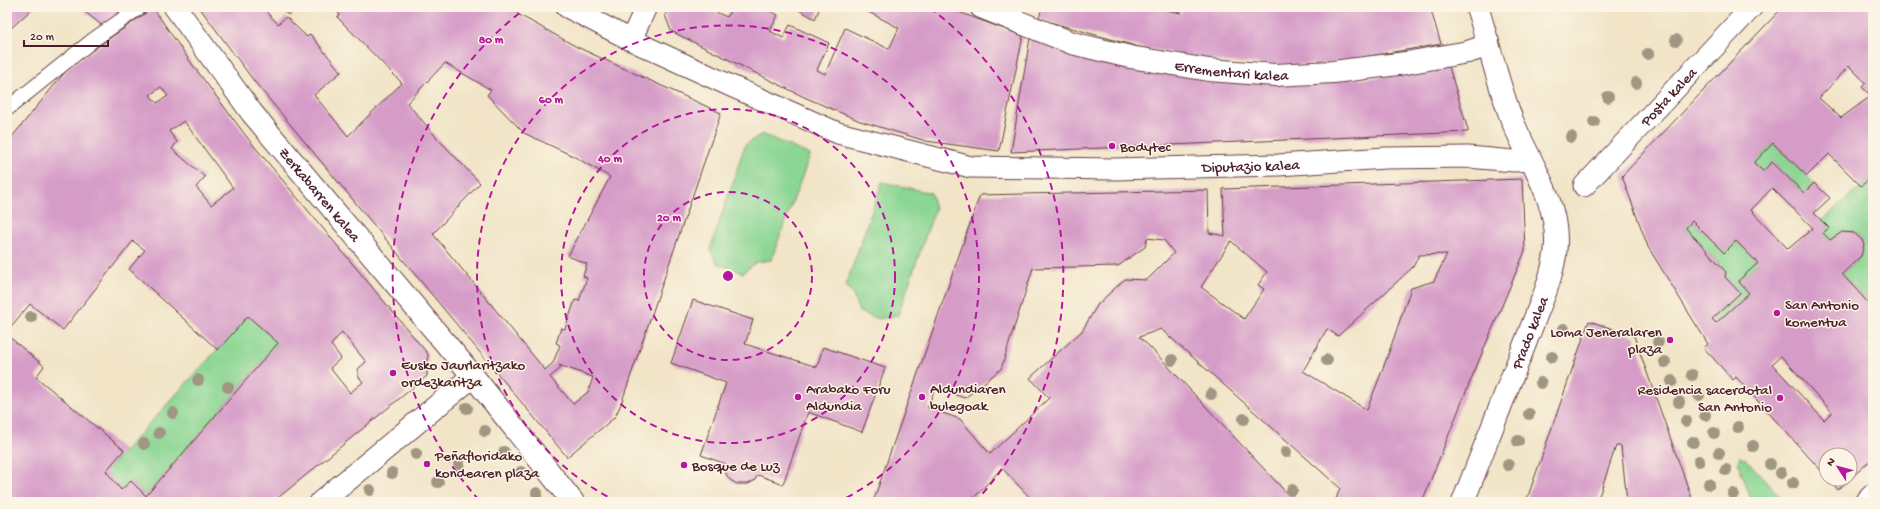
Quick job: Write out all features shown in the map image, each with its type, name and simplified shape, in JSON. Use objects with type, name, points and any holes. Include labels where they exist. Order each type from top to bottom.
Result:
[{"type":"street","name":"Zerkabarren kalea","points":[[175,7],[252,113],[473,376],[573,502]]},
{"type":"street","name":"Diputazio kalea","points":[[566,7],[630,40],[838,133],[971,167],[1114,169],[1278,165],[1408,158],[1468,157],[1522,161]]},
{"type":"street","points":[[630,40],[646,7]]},
{"type":"street","name":"Errementari kalea","points":[[981,7],[1072,43],[1130,57],[1209,70],[1276,75],[1333,72],[1406,63],[1468,52],[1480,48],[1488,42]]},
{"type":"street","name":"Prado kalea","points":[[1463,502],[1546,290],[1552,268],[1556,242],[1554,216],[1539,178],[1522,161],[1512,119],[1477,7]]},
{"type":"street","name":"Posta kalea","points":[[1584,186],[1752,7]]},
{"type":"street","points":[[321,502],[473,376]]},
{"type":"street","points":[[1866,502],[1873,495]]},
{"type":"lane","points":[[7,109],[93,40],[140,7]]},
{"type":"green space","points":[[762,134],[810,155],[771,260],[756,262],[743,273],[717,263],[710,250],[745,145]]},
{"type":"green space","points":[[1773,143],[1814,183],[1804,193],[1773,162],[1763,171],[1754,163]]},
{"type":"green space","points":[[1873,176],[1873,308],[1842,274],[1861,256],[1862,240],[1854,233],[1846,232],[1838,234],[1830,240],[1823,233],[1829,228],[1822,220]]},
{"type":"green space","points":[[882,182],[931,193],[935,209],[898,315],[879,319],[859,312],[853,295],[846,285]]},
{"type":"green space","points":[[1692,221],[1724,253],[1736,241],[1758,263],[1738,281],[1749,293],[1716,323],[1712,319],[1740,293],[1725,277],[1726,272],[1686,228]]},
{"type":"green space","points":[[248,316],[278,343],[146,496],[131,481],[121,490],[106,471]]},
{"type":"green space","points":[[1740,456],[1743,459],[1745,458],[1785,502],[1752,502],[1738,462]]},
{"type":"building","points":[[7,7],[34,7],[7,32]]},
{"type":"building","points":[[79,7],[122,7],[105,28]]},
{"type":"building","points":[[199,7],[262,7],[278,24],[286,17],[307,37],[310,34],[341,72],[314,95],[348,136],[402,83],[337,17],[340,15],[332,7],[505,7],[577,47],[721,113],[621,404],[615,417],[567,457],[254,81]],"holes":[[[445,63],[491,90],[487,95],[524,133],[573,156],[610,177],[568,256],[587,264],[583,276],[587,278],[579,301],[575,300],[565,329],[561,328],[556,343],[560,345],[553,363],[545,370],[433,234],[480,183],[438,139],[407,103]],[[559,365],[593,377],[588,392],[573,404],[550,377],[561,368]]]},
{"type":"building","points":[[280,7],[297,7],[288,15]]},
{"type":"building","points":[[669,7],[715,7],[713,11],[727,17],[732,7],[762,7],[778,15],[770,31],[783,38],[790,25],[829,43],[817,70],[825,74],[845,28],[889,49],[899,28],[859,7],[945,7],[1023,36],[999,151],[926,141],[860,121],[804,97],[671,31],[665,15]]},
{"type":"building","points":[[794,7],[820,7],[815,19]]},
{"type":"building","points":[[1042,7],[1161,7],[1161,9],[1181,13],[1182,7],[1340,7],[1341,11],[1369,10],[1370,8],[1377,7],[1430,7],[1441,44],[1322,64],[1288,65],[1224,62],[1139,47],[1039,19]]},
{"type":"building","points":[[1783,7],[1873,7],[1873,176],[1861,186],[1829,154],[1807,176],[1773,143],[1754,163],[1763,171],[1772,162],[1804,193],[1814,183],[1830,198],[1814,213],[1829,228],[1823,233],[1830,240],[1842,232],[1854,233],[1862,240],[1864,245],[1861,256],[1842,274],[1873,308],[1873,458],[1858,472],[1858,447],[1818,447],[1818,467],[1736,377],[1733,380],[1704,348],[1708,344],[1648,247],[1622,176]],"holes":[[[1849,66],[1866,83],[1862,87],[1871,96],[1841,118],[1819,98]],[[1772,188],[1813,228],[1788,249],[1751,210]],[[1692,221],[1724,253],[1736,241],[1758,263],[1738,281],[1749,293],[1716,323],[1712,319],[1740,293],[1725,277],[1726,272],[1686,228]],[[1781,356],[1832,412],[1824,420],[1772,364]]]},
{"type":"building","points":[[153,8],[192,64],[249,140],[428,354],[427,376],[273,502],[7,502],[7,335],[44,366],[36,377],[124,450],[106,471],[121,490],[131,481],[146,496],[278,343],[248,316],[218,350],[129,269],[145,250],[133,241],[63,330],[30,304],[7,331],[7,143],[70,66]],"holes":[[[161,87],[168,96],[157,103],[150,95]],[[184,121],[233,188],[211,205],[196,187],[205,177],[172,149],[177,142],[169,131]],[[342,332],[366,362],[358,369],[358,376],[363,382],[350,393],[330,368],[341,358],[331,345]]]},
{"type":"building","points":[[1030,38],[1096,58],[1364,79],[1449,67],[1468,132],[1011,152]]},
{"type":"building","points":[[1522,179],[1525,251],[1467,389],[1422,502],[1335,502],[1340,488],[1161,329],[1139,337],[1295,502],[1034,502],[1002,468],[970,502],[873,502],[980,195],[1208,190],[1209,233],[1225,236],[1223,189]],"holes":[[[1147,238],[1164,240],[1174,253],[1147,280],[1125,279],[1098,304],[1082,331],[1030,378],[1049,398],[990,454],[960,419],[928,408],[935,388],[965,398],[1001,369],[1033,268],[1118,266],[1145,247]],[[1231,241],[1267,272],[1258,285],[1264,289],[1244,319],[1201,287]],[[1447,254],[1434,281],[1411,288],[1367,410],[1303,371],[1327,329],[1338,336],[1413,267],[1419,255]]]},
{"type":"building","name":"Arabako Foru Aldundia","points":[[693,300],[753,320],[745,344],[817,367],[823,347],[885,368],[862,432],[808,412],[783,484],[758,475],[754,481],[748,484],[737,484],[730,480],[726,474],[726,464],[701,455],[726,383],[671,363]]},
{"type":"building","points":[[1589,321],[1634,336],[1693,502],[1627,502],[1621,446],[1616,446],[1597,502],[1526,502]]},
{"type":"tram line","points":[[1866,502],[1873,495]]},
{"type":"place","name":"Bodytec","points":[[1112,146]]},
{"type":"place","name":"San Antonio komentua","points":[[1777,313]]},
{"type":"place","name":"Loma Jeneralaren plaza","points":[[1670,340]]},
{"type":"place","name":"Eusko Jaurlaritzako ordezkaritza","points":[[393,373]]},
{"type":"place","name":"Arabako Foru Aldundia","points":[[798,397]]},
{"type":"place","name":"Aldundiaren bulegoak","points":[[922,397]]},
{"type":"place","name":"Residencia sacerdotal San Antonio","points":[[1780,398]]},
{"type":"place","name":"Peñafloridako kondearen plaza","points":[[427,464]]},
{"type":"place","name":"Bosque de Luz","points":[[684,465]]}]
